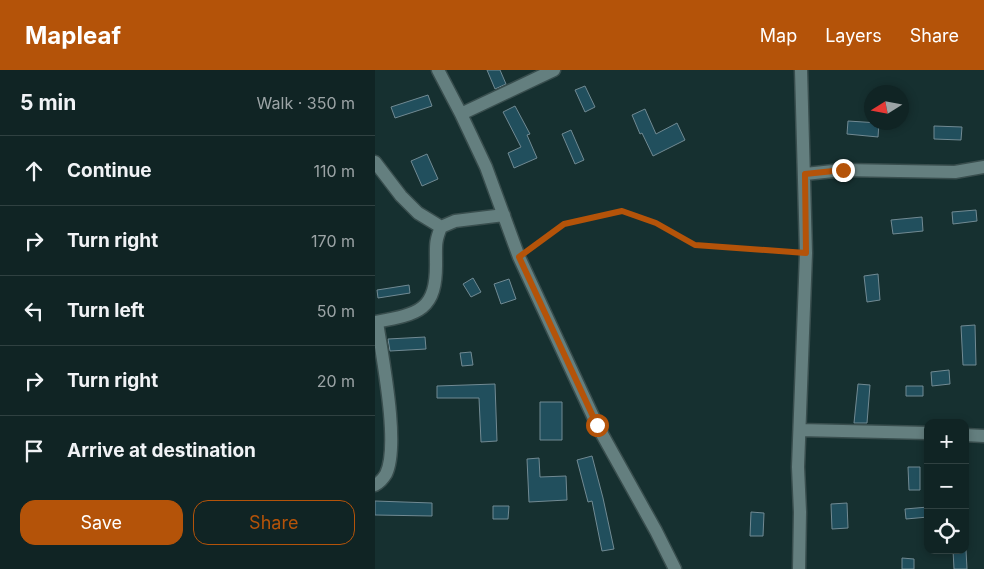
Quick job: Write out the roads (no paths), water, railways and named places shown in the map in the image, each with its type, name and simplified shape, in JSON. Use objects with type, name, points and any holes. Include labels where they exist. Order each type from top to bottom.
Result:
[{"type":"street","points":[[438,70],[486,167],[519,257],[597,425],[675,569]]},
{"type":"street","points":[[461,114],[554,70]]},
{"type":"street","points":[[799,569],[799,467],[806,253],[801,70]]},
{"type":"street","points":[[375,162],[401,196],[419,213],[441,227]]},
{"type":"street","points":[[805,174],[843,170],[955,172],[984,167]]},
{"type":"street","points":[[375,485],[386,474],[390,455],[391,424],[376,322],[414,314],[429,301],[436,284],[435,241],[441,227],[455,221],[504,215]]},
{"type":"street","points":[[800,430],[924,433]]},
{"type":"street","points":[[969,435],[984,436]]}]
